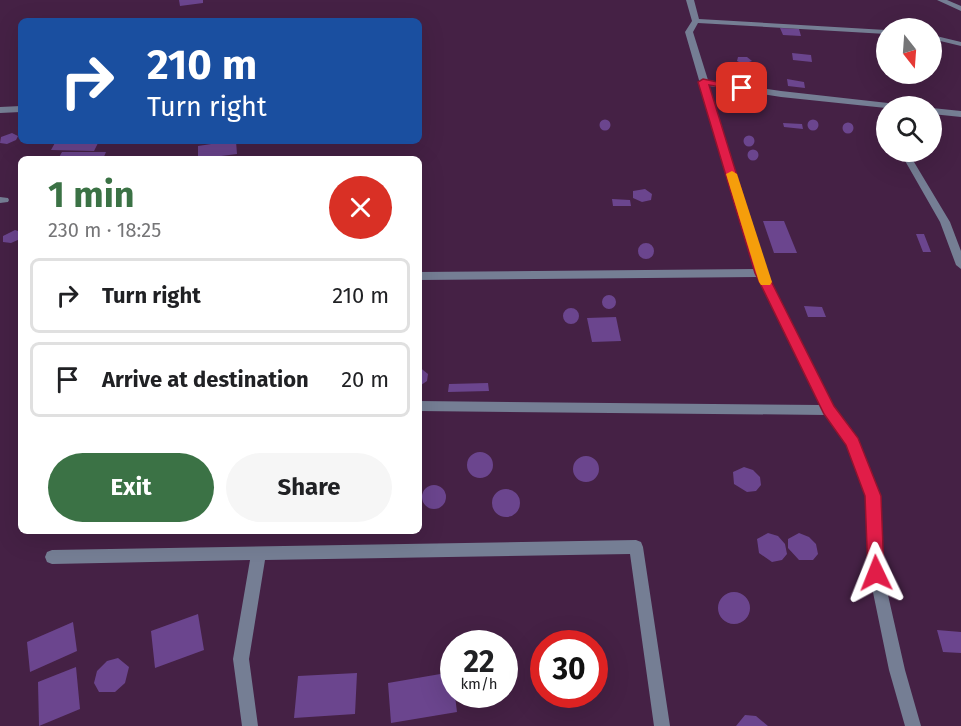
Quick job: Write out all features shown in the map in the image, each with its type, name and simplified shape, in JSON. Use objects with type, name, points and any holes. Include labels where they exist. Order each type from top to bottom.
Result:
[{"type":"street","points":[[690,0],[696,21]]},
{"type":"street","points":[[941,0],[961,9]]},
{"type":"street","points":[[696,21],[876,31]]},
{"type":"street","points":[[696,21],[688,32],[761,273],[829,410],[852,442],[873,496],[876,573],[897,670],[913,726]]},
{"type":"street","points":[[942,40],[961,44]]},
{"type":"street","points":[[703,82],[876,106]]},
{"type":"street","points":[[0,110],[18,109]]},
{"type":"street","points":[[942,112],[961,114]]},
{"type":"street","points":[[910,162],[945,222],[961,265]]},
{"type":"street","points":[[422,276],[761,273]]},
{"type":"street","points":[[422,406],[829,410]]},
{"type":"street","points":[[52,557],[636,547],[662,726]]},
{"type":"street","points":[[250,726],[241,659],[258,553]]},
{"type":"building","points":[[179,0],[203,0],[203,3],[180,6]]},
{"type":"building","points":[[780,28],[799,29],[801,36],[783,35]]},
{"type":"building","points":[[792,53],[811,55],[812,62],[793,60]]},
{"type":"building","points":[[738,57],[747,57],[752,61],[743,64],[737,61]]},
{"type":"building","points":[[744,70],[756,71],[758,80],[746,79]]},
{"type":"building","points":[[787,79],[804,82],[805,88],[788,86]]},
{"type":"building","points":[[605,120],[609,121],[609,129],[605,130],[601,129],[600,125],[601,121]]},
{"type":"building","points":[[813,120],[817,121],[817,129],[813,130],[809,129],[808,125],[809,121]]},
{"type":"building","points":[[783,123],[802,124],[803,129],[784,127]]},
{"type":"building","points":[[848,123],[852,124],[852,132],[848,133],[844,132],[843,128],[844,124]]},
{"type":"building","points":[[12,133],[18,136],[16,140],[7,144],[0,143],[1,137]]},
{"type":"building","points":[[749,135],[755,141],[749,147],[743,141]]},
{"type":"building","points":[[54,144],[98,144],[94,151],[51,150]]},
{"type":"building","points":[[236,144],[237,154],[198,156],[198,146]]},
{"type":"building","points":[[753,149],[759,155],[753,161],[747,155]]},
{"type":"building","points":[[62,152],[106,152],[104,156],[60,156]]},
{"type":"building","points":[[645,189],[652,194],[651,200],[642,202],[633,198],[633,191]]},
{"type":"building","points":[[612,199],[630,200],[631,206],[613,206]]},
{"type":"building","points":[[763,221],[784,221],[797,253],[774,253]]},
{"type":"building","points":[[15,230],[18,231],[18,240],[11,243],[3,242],[3,236]]},
{"type":"building","points":[[916,234],[924,234],[931,252],[923,252]]},
{"type":"building","points":[[646,243],[652,245],[654,251],[652,257],[646,259],[640,257],[638,251],[640,245]]},
{"type":"building","points":[[606,295],[612,295],[616,302],[612,309],[606,309],[602,305],[602,299]]},
{"type":"building","points":[[804,306],[822,307],[826,317],[808,317]]},
{"type":"building","points":[[571,308],[579,316],[571,324],[563,316]]},
{"type":"building","points":[[616,317],[621,341],[592,342],[587,318]]},
{"type":"building","points":[[422,369],[428,374],[427,381],[422,384]]},
{"type":"building","points":[[488,383],[489,391],[448,392],[449,384]]},
{"type":"building","points":[[480,452],[489,456],[493,465],[489,474],[480,478],[471,474],[467,465],[471,456]]},
{"type":"building","points":[[586,456],[595,460],[599,469],[595,478],[586,482],[577,478],[573,469],[577,460]]},
{"type":"building","points":[[744,467],[753,470],[760,477],[761,485],[756,491],[747,492],[734,484],[733,472]]},
{"type":"building","points":[[434,485],[442,489],[446,497],[442,505],[434,509],[426,505],[422,497],[426,489]]},
{"type":"building","points":[[506,489],[516,493],[520,503],[516,513],[506,517],[496,513],[492,503],[496,493]]},
{"type":"building","points":[[768,533],[778,536],[785,544],[787,554],[782,560],[772,562],[759,553],[757,539]]},
{"type":"building","points":[[799,533],[809,537],[816,544],[818,554],[813,560],[799,560],[788,548],[788,539]]},
{"type":"building","points":[[734,592],[745,597],[750,608],[745,619],[734,624],[723,619],[718,608],[723,597]]},
{"type":"building","points":[[198,614],[204,650],[155,668],[151,631]]},
{"type":"building","points":[[73,622],[77,651],[30,672],[27,642]]},
{"type":"building","points":[[937,630],[961,632],[961,653],[943,652]]},
{"type":"building","points":[[118,658],[129,667],[125,683],[115,692],[99,692],[94,683],[97,671],[107,661]]},
{"type":"building","points":[[76,667],[80,709],[39,726],[38,682]]},
{"type":"building","points":[[357,673],[355,714],[294,718],[298,676]]},
{"type":"building","points":[[440,674],[440,708],[456,708],[457,712],[391,723],[388,683]]},
{"type":"building","points":[[745,715],[756,716],[768,726],[736,726]]},
{"type":"slow traffic","points":[[732,174],[765,282]]},
{"type":"route","points":[[742,88],[703,82],[761,273],[829,410],[852,442],[873,496],[876,573]]}]
